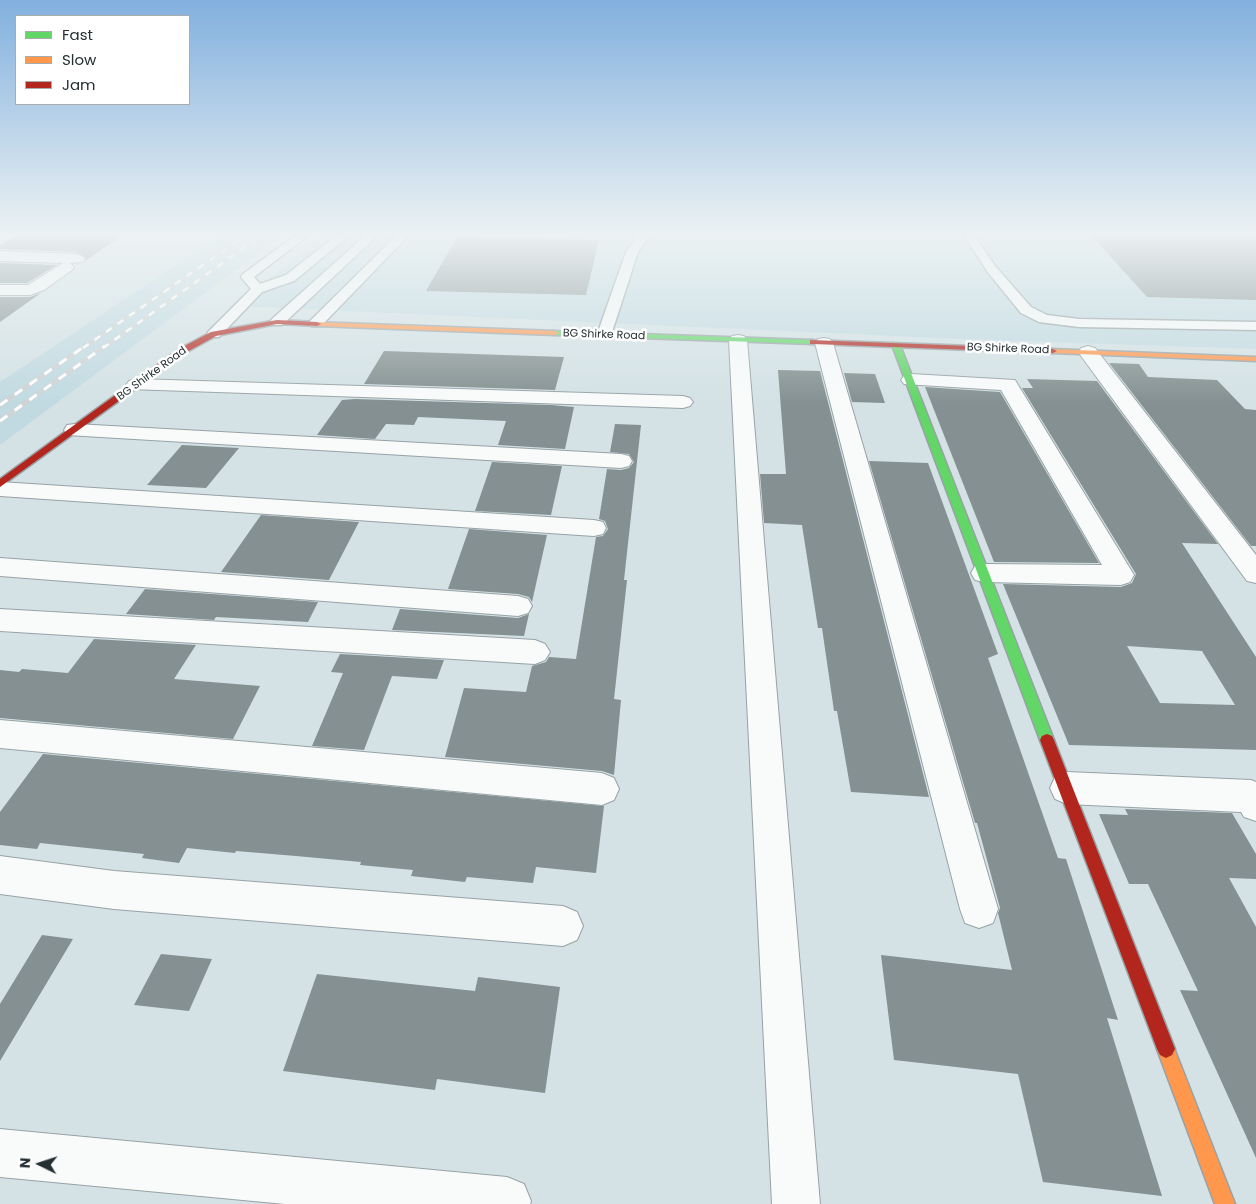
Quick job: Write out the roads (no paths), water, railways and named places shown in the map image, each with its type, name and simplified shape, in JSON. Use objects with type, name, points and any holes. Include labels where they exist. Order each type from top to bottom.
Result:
[{"type":"street","name":"BG Shirke Road","points":[[0,484],[182,351],[214,334],[277,322],[1256,359]]},
{"type":"street","points":[[738,340],[796,1204]]},
{"type":"street","points":[[824,343],[978,910]]},
{"type":"street","points":[[896,345],[1225,1204]]},
{"type":"street","points":[[1088,352],[1256,574]]},
{"type":"street","points":[[911,380],[1008,384],[1121,576],[984,573]]},
{"type":"street","points":[[136,385],[683,402]]},
{"type":"street","points":[[75,430],[621,461]]},
{"type":"street","points":[[0,489],[594,528]]},
{"type":"street","points":[[0,567],[518,606]]},
{"type":"street","points":[[0,620],[535,652]]},
{"type":"street","points":[[0,734],[602,788]]},
{"type":"street","points":[[1066,788],[1251,796],[1256,804]]},
{"type":"street","points":[[0,875],[114,890],[563,926]]},
{"type":"street","points":[[0,1153],[507,1201]]},
{"type":"lane","points":[[214,334],[256,291]]},
{"type":"lane","points":[[277,322],[311,291]]},
{"type":"lane","points":[[316,323],[347,291]]},
{"type":"lane","points":[[604,335],[619,291]]},
{"type":"lane","points":[[1011,291],[1026,310],[1044,319],[1079,324],[1256,326]]},
{"type":"railway","points":[[83,348],[165,291]]},
{"type":"railway","points":[[103,348],[183,291]]},
{"type":"railway","points":[[0,405],[85,346]]},
{"type":"railway","points":[[0,421],[105,346]]}]
